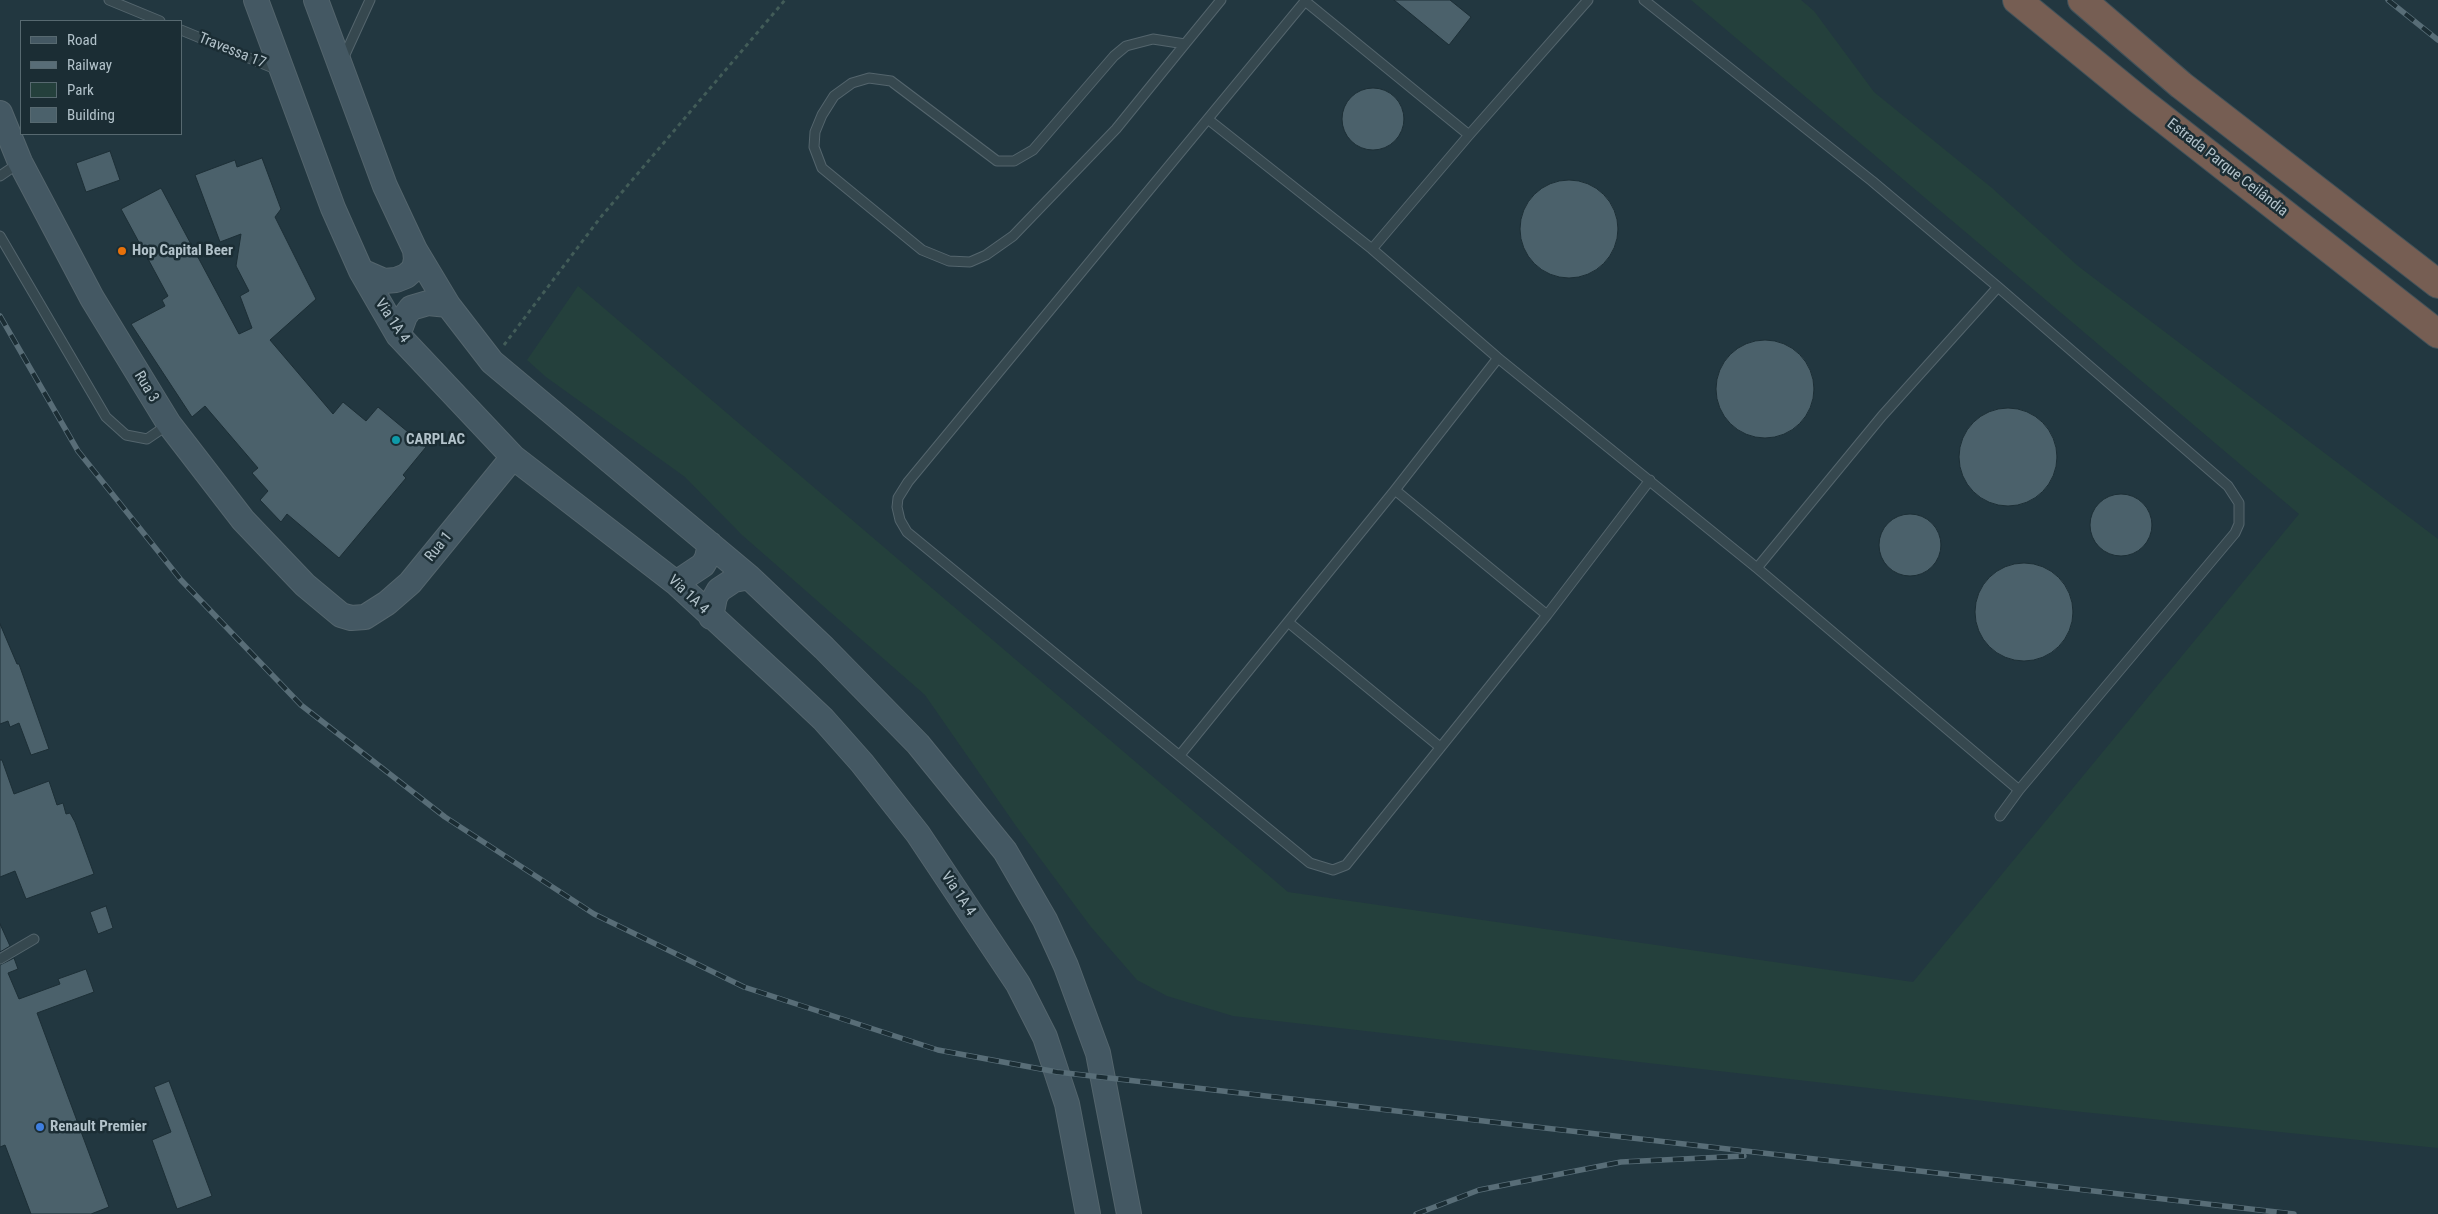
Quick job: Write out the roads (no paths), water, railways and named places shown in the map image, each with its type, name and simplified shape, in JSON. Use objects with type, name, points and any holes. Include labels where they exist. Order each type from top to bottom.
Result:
[{"type":"highway","name":"Estrada Parque Ceilândia","points":[[2017,0],[2138,99],[2438,334]]},
{"type":"highway","points":[[2082,0],[2181,85],[2438,284]]},
{"type":"main road","name":"Via 1A 4","points":[[256,0],[333,208],[361,271],[398,335],[513,457],[676,583],[823,720],[862,763],[918,834],[1018,984],[1046,1037],[1067,1104],[1088,1214]]},
{"type":"main road","points":[[316,0],[385,186],[415,250],[448,305],[492,362],[749,577],[824,648],[918,744],[1005,851],[1045,920],[1066,966],[1098,1053],[1129,1214]]},
{"type":"main road","name":"Rua 3","points":[[0,113],[20,162],[92,298],[169,424],[244,520],[331,608],[351,618]]},
{"type":"main road","points":[[361,271],[384,281],[396,280],[406,276],[414,269],[416,260],[415,250]]},
{"type":"main road","points":[[398,335],[405,316],[412,308],[428,303],[448,305]]},
{"type":"main road","name":"Rua 1","points":[[351,618],[365,617],[378,610],[410,583],[513,457]]},
{"type":"main road","points":[[676,583],[703,565],[707,558],[710,544]]},
{"type":"main road","points":[[711,617],[715,597],[719,590],[734,580],[749,577]]},
{"type":"lane","points":[[109,0],[158,20]]},
{"type":"lane","points":[[340,66],[370,0]]},
{"type":"lane","points":[[1185,44],[1153,39],[1126,46],[1114,56],[1032,150],[1014,161],[997,162],[891,81],[869,78],[852,83],[834,96],[818,123],[814,147],[822,168],[922,250],[949,261],[970,262],[986,256],[1013,236],[1116,129],[1221,0]]},
{"type":"lane","points":[[1372,249],[1588,0]]},
{"type":"lane","points":[[1644,0],[1872,181],[1998,287],[2228,486],[2239,503],[2239,524],[2235,533],[2019,790],[2000,816]]},
{"type":"lane","points":[[1469,135],[1306,1],[908,482],[898,498],[897,507],[900,520],[914,539],[1310,863],[1333,870],[1346,865],[1547,615],[1650,480]]},
{"type":"lane","name":"Travessa 17","points":[[182,30],[282,72]]},
{"type":"lane","points":[[1209,120],[1372,249],[1498,358],[1757,568],[2019,790]]},
{"type":"lane","points":[[0,176],[20,162]]},
{"type":"lane","points":[[0,236],[106,417],[126,435],[147,439],[169,424]]},
{"type":"lane","points":[[1757,568],[1882,416],[1998,287]]},
{"type":"lane","points":[[1180,755],[1395,490],[1498,358]]},
{"type":"lane","points":[[1395,490],[1547,615]]},
{"type":"lane","points":[[1288,622],[1440,747]]},
{"type":"lane","points":[[0,959],[34,940]]},
{"type":"railway","points":[[2388,0],[2438,40]]},
{"type":"railway","points":[[0,316],[78,451],[181,580],[301,705],[445,817],[594,914],[744,987],[938,1050],[1057,1072],[2294,1214]]},
{"type":"railway","points":[[1416,1214],[1479,1190],[1621,1162],[1744,1156]]},
{"type":"place","name":"Hop Capital Beer","points":[[122,251]]},
{"type":"place","name":"CARPLAC","points":[[396,440]]},
{"type":"place","name":"Renault Premier","points":[[40,1127]]}]
